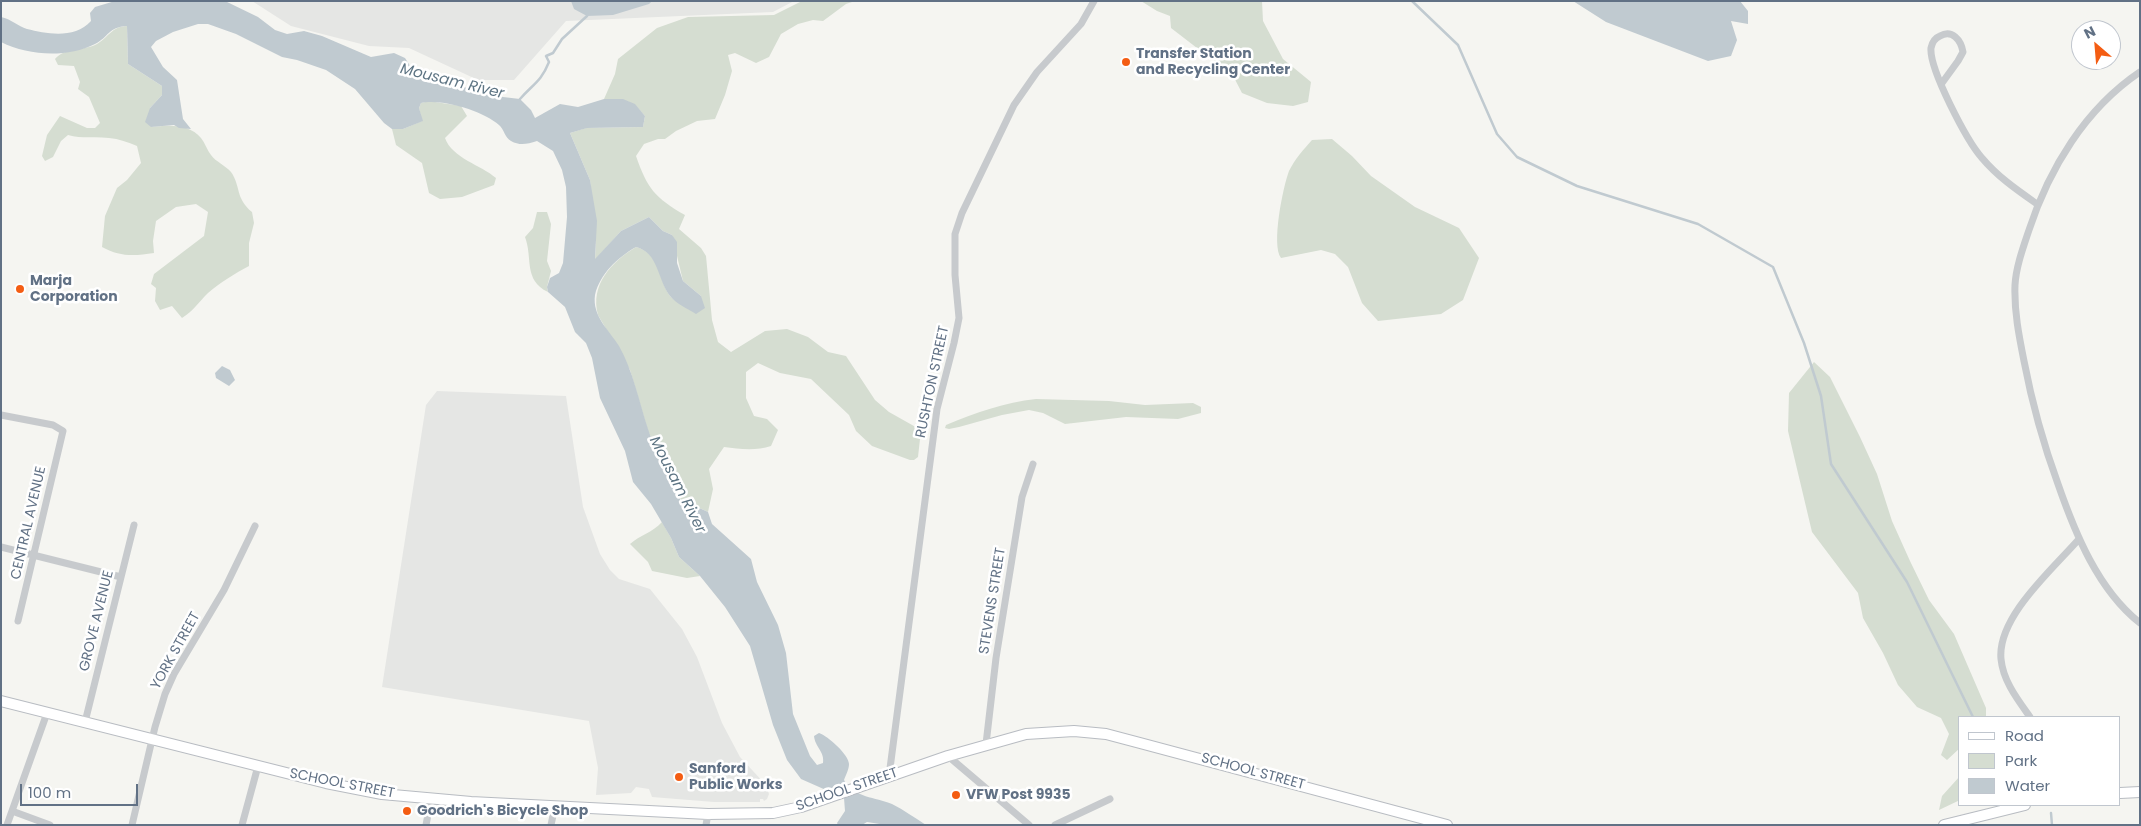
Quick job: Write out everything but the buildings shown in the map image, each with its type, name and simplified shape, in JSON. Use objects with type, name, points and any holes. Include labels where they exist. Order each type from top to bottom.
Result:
[{"type":"street","name":"RUSHTON STREET","points":[[889,776],[937,409],[954,343],[958,318],[955,234],[962,213],[1014,105],[1037,72],[1081,24],[1094,1]]},
{"type":"street","points":[[1942,83],[1963,52],[1957,37],[1947,34],[1937,37],[1931,47],[1932,57],[1952,110],[1970,143],[1981,157],[2007,183],[2037,204]]},
{"type":"street","points":[[2140,72],[2109,98],[2078,133],[2054,169],[2037,204],[2023,247],[2015,284],[2019,336],[2033,409],[2043,444],[2079,539],[2113,595],[2140,623]]},
{"type":"street","name":"CENTRAL AVENUE","points":[[1,415],[53,425],[63,430],[18,621]]},
{"type":"street","name":"STEVENS STREET","points":[[986,744],[996,658],[1020,505],[1033,464]]},
{"type":"street","name":"GROVE AVENUE","points":[[84,722],[134,525]]},
{"type":"street","name":"YORK STREET","points":[[132,825],[159,710],[174,674],[224,590],[256,526]]},
{"type":"street","points":[[2029,716],[2012,691],[2004,673],[2001,660],[2003,637],[2011,620],[2024,601],[2079,539]]},
{"type":"street","points":[[1,547],[121,577]]},
{"type":"street","name":"SCHOOL STREET","points":[[1,701],[347,788],[431,799],[708,814],[773,813],[801,807],[986,744],[1045,732],[1074,731],[1106,734],[1447,825]]},
{"type":"street","points":[[7,825],[47,713]]},
{"type":"street","points":[[948,756],[1029,825]]},
{"type":"street","points":[[242,825],[258,766]]},
{"type":"street","points":[[2121,793],[2140,792]]},
{"type":"street","points":[[426,825],[431,799]]},
{"type":"street","points":[[1055,825],[1110,799]]},
{"type":"street","points":[[551,825],[555,806]]},
{"type":"street","points":[[1944,825],[2021,806]]},
{"type":"street","points":[[12,811],[50,825]]},
{"type":"street","points":[[706,825],[708,814]]},
{"type":"shaded area","points":[[252,1],[794,1],[773,12],[566,21],[514,80],[478,80],[409,48],[369,46],[291,26]]},
{"type":"shaded area","name":"Sanford Public Works","points":[[437,391],[566,396],[583,507],[600,554],[610,570],[619,579],[650,589],[682,629],[697,657],[722,723],[740,757],[766,785],[769,794],[767,799],[764,801],[760,799],[760,802],[714,802],[652,797],[649,789],[636,787],[631,793],[596,795],[598,768],[589,721],[382,687],[426,405]]},
{"type":"green space","points":[[802,1],[855,1],[846,4],[823,21],[813,20],[798,24],[781,34],[769,57],[756,63],[735,53],[728,55],[732,71],[715,119],[697,121],[676,131],[665,139],[658,139],[644,144],[636,156],[644,176],[653,191],[666,203],[685,215],[679,229],[701,248],[706,256],[712,320],[718,342],[731,352],[765,331],[787,329],[808,337],[828,352],[846,356],[875,400],[889,412],[921,430],[918,457],[910,460],[872,446],[856,431],[849,415],[811,379],[780,373],[758,363],[746,372],[746,398],[754,416],[767,419],[778,430],[771,446],[765,448],[742,449],[724,447],[709,469],[713,489],[708,512],[695,506],[683,504],[648,431],[630,370],[598,315],[596,304],[600,284],[605,275],[618,260],[636,247],[650,255],[658,267],[666,289],[673,299],[683,305],[701,296],[683,281],[672,235],[663,231],[649,217],[621,231],[595,260],[596,239],[590,180],[570,133],[586,128],[643,127],[645,116],[636,106],[623,100],[604,99],[615,74],[618,59],[657,28],[688,17],[774,15]]},
{"type":"green space","points":[[1141,1],[1262,1],[1263,21],[1283,59],[1311,82],[1308,102],[1293,106],[1267,103],[1242,93],[1229,68],[1210,58],[1171,28],[1170,16],[1157,11]]},
{"type":"green space","points":[[127,26],[128,64],[162,86],[162,95],[150,108],[151,127],[178,126],[196,133],[213,157],[231,172],[243,202],[252,212],[254,223],[249,243],[249,266],[213,289],[182,318],[172,306],[160,310],[155,301],[156,288],[151,284],[154,274],[204,236],[208,212],[196,204],[176,207],[156,221],[153,241],[154,253],[134,255],[115,253],[102,247],[105,216],[117,188],[127,180],[141,163],[137,146],[113,138],[68,135],[61,141],[53,157],[45,161],[42,156],[47,135],[60,116],[87,128],[95,128],[100,123],[89,97],[78,89],[80,82],[74,66],[58,65],[55,59],[69,51],[97,44],[117,28]]},
{"type":"green space","points":[[429,101],[461,106],[467,116],[445,138],[460,156],[496,178],[494,185],[462,197],[440,199],[429,193],[422,163],[396,145],[392,129],[403,129],[422,121],[419,108],[421,103]]},
{"type":"green space","points":[[1332,139],[1371,176],[1415,207],[1459,228],[1479,258],[1463,300],[1441,314],[1378,321],[1362,303],[1348,267],[1335,254],[1321,250],[1281,258],[1278,251],[1278,229],[1281,202],[1289,171],[1312,140]]},
{"type":"green space","points":[[537,212],[547,212],[551,224],[547,261],[551,271],[547,287],[548,292],[540,287],[532,275],[525,237],[533,228]]},
{"type":"green space","points":[[1814,362],[1830,377],[1877,474],[1892,521],[1910,561],[1929,600],[1954,634],[1986,708],[1986,716],[1958,716],[1958,750],[1947,760],[1941,755],[1949,734],[1941,718],[1917,707],[1898,685],[1883,653],[1863,618],[1858,593],[1812,532],[1788,431],[1789,393]]},
{"type":"green space","points":[[1036,399],[1109,401],[1145,405],[1193,403],[1201,407],[1201,413],[1178,419],[1126,417],[1065,424],[1043,413],[1029,410],[1002,415],[959,427],[945,428],[946,425],[968,416],[1013,403]]},
{"type":"green space","points":[[662,522],[679,557],[700,576],[687,578],[652,571],[648,562],[630,544]]},
{"type":"green space","points":[[1958,778],[1958,801],[1939,810],[1942,796]]},
{"type":"water","points":[[115,1],[225,1],[258,17],[275,30],[287,34],[304,31],[322,36],[371,57],[394,53],[405,58],[416,75],[503,97],[520,99],[531,110],[535,118],[560,104],[578,107],[604,99],[623,99],[635,104],[645,116],[643,127],[587,128],[570,133],[590,180],[597,221],[595,259],[621,231],[649,217],[663,231],[672,235],[677,242],[677,263],[683,281],[701,296],[705,308],[696,314],[672,299],[657,267],[649,255],[644,250],[636,247],[616,261],[605,273],[595,295],[596,310],[624,356],[650,436],[681,502],[708,512],[712,524],[751,559],[757,582],[778,625],[786,653],[793,714],[810,756],[817,765],[823,763],[823,756],[814,736],[819,733],[837,746],[846,756],[849,764],[844,780],[849,786],[860,794],[892,804],[926,825],[886,825],[867,822],[862,825],[838,825],[837,823],[845,811],[844,798],[801,779],[787,760],[773,725],[750,646],[725,607],[700,576],[679,557],[671,538],[651,504],[633,482],[625,451],[600,398],[592,358],[586,343],[575,332],[565,307],[548,292],[547,287],[550,278],[559,273],[563,263],[567,217],[566,187],[562,170],[553,151],[537,141],[524,144],[514,143],[507,138],[499,125],[483,115],[462,107],[440,102],[421,103],[419,108],[423,121],[403,129],[392,129],[384,123],[355,89],[326,70],[282,57],[236,34],[208,24],[198,24],[173,32],[156,41],[151,47],[163,67],[177,80],[183,119],[191,129],[179,128],[174,125],[151,127],[145,122],[150,108],[162,95],[162,86],[128,64],[127,26],[116,28],[95,44],[72,52],[48,54],[12,47],[1,42],[1,17],[35,31],[60,34],[69,33],[77,31],[91,21],[90,13],[95,7]]},
{"type":"water","points":[[571,1],[652,1],[649,4],[613,15],[587,16],[574,9]]},
{"type":"water","points":[[1573,1],[1740,1],[1748,11],[1748,24],[1731,21],[1737,40],[1731,56],[1708,61],[1606,22]]},
{"type":"water","points":[[222,366],[230,370],[235,380],[229,386],[216,378],[215,373]]},
{"type":"waterway","points":[[1412,1],[1458,45],[1497,134],[1517,157],[1577,186],[1698,224],[1773,267],[1804,343],[1821,396],[1831,464],[1907,582],[1973,716]]},
{"type":"waterway","points":[[520,99],[543,74],[549,62],[546,56],[553,53],[562,39],[587,16]]},
{"type":"waterway","points":[[2051,813],[2052,825]]},
{"type":"place","name":"Transfer Station and Recycling Center","points":[[1126,62]]},
{"type":"place","name":"Marja Corporation","points":[[20,289]]},
{"type":"place","name":"Sanford Public Works","points":[[679,777]]},
{"type":"place","name":"VFW Post 9935","points":[[956,795]]},
{"type":"place","name":"Goodrich's Bicycle Shop","points":[[407,811]]},
{"type":"water label","name":"Mousam River","points":[[452,82]]},
{"type":"water label","name":"Mousam River","points":[[677,485]]}]
